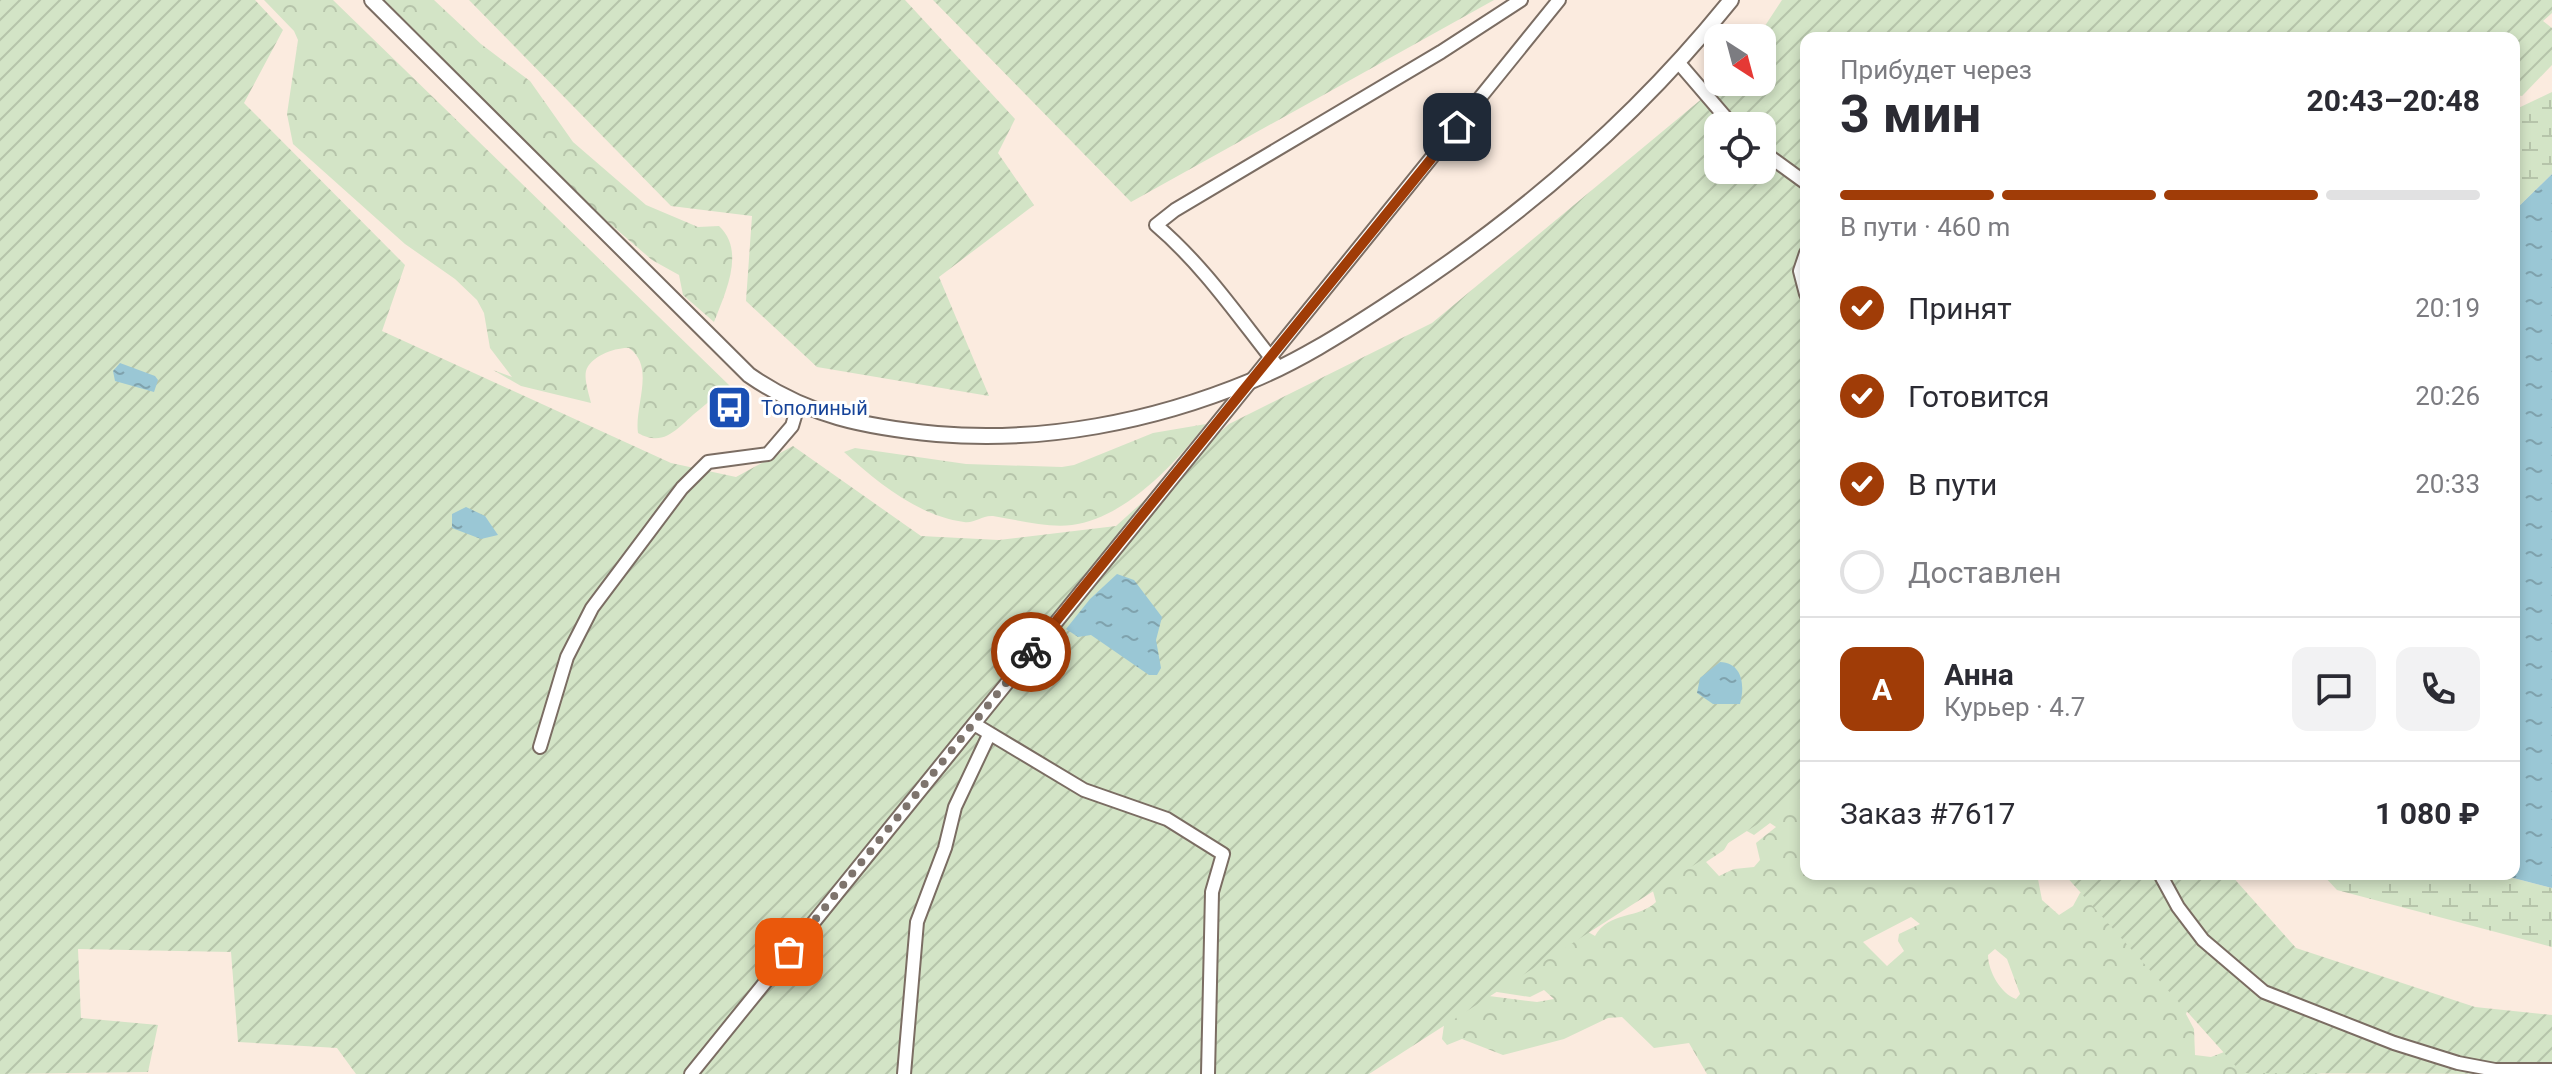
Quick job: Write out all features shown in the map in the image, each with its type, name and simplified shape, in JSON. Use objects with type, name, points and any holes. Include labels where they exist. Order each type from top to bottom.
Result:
[{"type":"street","points":[[372,0],[722,351],[749,375],[798,406],[837,418],[910,431],[1022,435],[1078,430],[1128,420],[1250,381]]},
{"type":"street","points":[[1275,363],[1231,311],[1212,280],[1156,225],[1175,210],[1441,52],[1521,0]]},
{"type":"street","points":[[1275,363],[1559,0]]},
{"type":"street","points":[[691,1074],[1250,381],[1275,363],[1424,281],[1507,221],[1612,130],[1678,62],[1731,0]]},
{"type":"street","points":[[1678,62],[1721,112]]},
{"type":"street","points":[[1776,161],[1800,179]]},
{"type":"street","points":[[540,747],[567,657],[604,590],[625,568],[693,475],[708,462],[768,454],[792,426],[798,406]]},
{"type":"street","points":[[974,724],[1084,790],[1167,819],[1223,854],[1212,892],[1208,1074]]},
{"type":"street","points":[[904,1074],[917,922],[945,848],[955,807],[989,735]]},
{"type":"street","points":[[2163,880],[2178,907],[2203,940],[2264,992],[2458,1063],[2495,1070],[2552,1070]]},
{"type":"green space","points":[[0,0],[255,0],[283,30],[244,103],[405,265],[382,331],[671,463],[736,477],[793,446],[921,536],[999,540],[1116,526],[1229,424],[1432,323],[1705,96],[1776,96],[1776,24],[1766,24],[1782,0],[2552,0],[2552,13],[2543,21],[2552,28],[2552,65],[2522,96],[2520,32],[1800,32],[1800,793],[1792,802],[1369,1074],[356,1074],[337,1048],[238,1042],[231,952],[78,949],[81,1018],[158,1025],[148,1072],[0,1074]]},
{"type":"green space","points":[[264,0],[333,0],[731,387],[672,433],[657,438],[638,433],[643,376],[637,356],[629,348],[604,354],[588,366],[586,379],[591,403],[521,386],[493,370],[512,377],[490,348],[484,313],[477,300],[455,279],[405,244],[293,144],[287,114],[298,40],[294,31]]},
{"type":"green space","points":[[383,0],[434,0],[481,44],[530,81],[573,142],[646,205],[698,227],[719,226],[727,236],[732,260],[728,285],[714,322],[683,295],[679,275],[652,260],[594,210]]},
{"type":"green space","points":[[469,0],[905,0],[1015,119],[998,153],[1034,205],[939,277],[989,396],[817,367],[746,301],[752,216],[671,206]]},
{"type":"green space","points":[[933,0],[1494,0],[1131,202]]},
{"type":"green space","points":[[2552,92],[2552,174],[2520,205],[2520,107]]},
{"type":"green space","points":[[1206,424],[1164,472],[1130,501],[1092,520],[1062,526],[993,516],[968,522],[930,513],[899,496],[844,452],[855,448],[966,464],[1062,467],[1153,433]]},
{"type":"green space","points":[[1800,747],[1800,880],[2038,880],[2042,900],[2059,915],[2073,906],[2080,893],[2094,889],[2189,1006],[2186,1014],[2194,1029],[2195,1055],[2211,1057],[2232,1049],[2321,1074],[1707,1074],[1689,1043],[1654,1048],[1622,1017],[1608,1018],[1564,1039],[1503,1055],[1462,1039],[1447,1045],[1442,1039],[1444,1025],[1489,996],[1537,1002],[1554,999],[1544,990],[1530,997],[1497,992],[1497,985],[1588,932],[1595,936],[1608,923],[1649,907],[1656,902],[1651,884],[1730,840],[1724,850],[1706,862],[1719,876],[1734,869],[1754,867],[1760,860],[1756,843],[1776,827],[1770,823],[1754,835],[1745,830]],"holes":[[[1911,917],[1920,924],[1899,934],[1898,941],[1904,951],[1887,966],[1863,942]],[[1995,949],[2007,959],[2020,994],[2016,999],[2005,992],[1993,975],[1988,955]]]},
{"type":"green space","points":[[2069,880],[2235,880],[2296,948],[2475,1007],[2552,1015],[2552,1074],[2242,1073]]},
{"type":"green space","points":[[2328,880],[2520,880],[2552,888],[2552,947],[2337,890]]},
{"type":"water","points":[[2552,174],[2552,888],[2520,880],[2520,205]]},
{"type":"water","points":[[120,363],[155,376],[158,380],[154,392],[115,381],[113,371]]},
{"type":"water","points":[[466,507],[485,516],[498,535],[481,539],[452,528],[452,514]]},
{"type":"water","points":[[1117,574],[1134,580],[1162,617],[1156,640],[1161,668],[1157,675],[1149,675],[1091,635],[1078,637],[1066,629],[1090,599]]},
{"type":"water","points":[[1720,662],[1734,666],[1738,671],[1742,683],[1740,704],[1713,704],[1697,693],[1700,678]]},
{"type":"way so far","points":[[789,952],[1031,652]]},
{"type":"place","name":"Тополиный","points":[[730,408]]},
{"type":"route","points":[[1031,652],[1457,127]]}]
